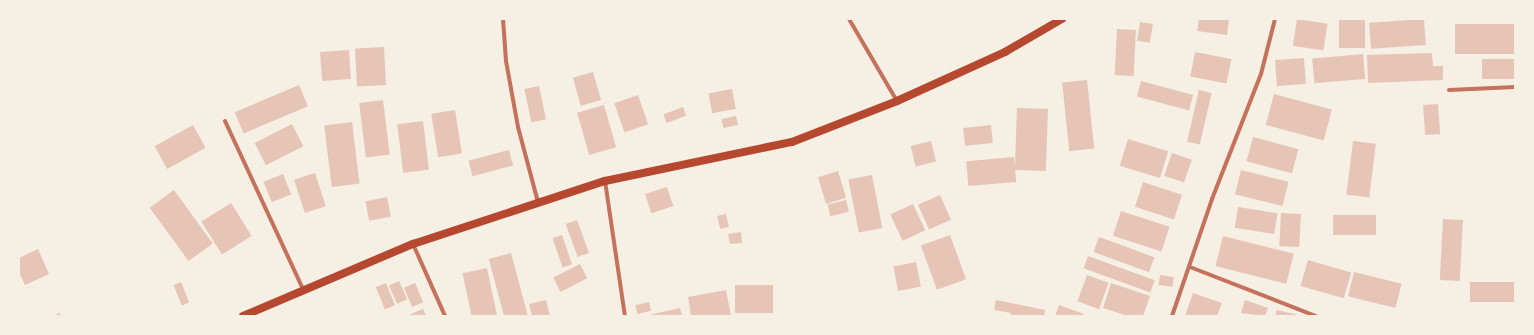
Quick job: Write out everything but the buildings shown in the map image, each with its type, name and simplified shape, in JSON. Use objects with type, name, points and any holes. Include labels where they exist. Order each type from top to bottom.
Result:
[{"type":"main road","points":[[243,316],[303,289],[413,244],[606,180],[792,142],[897,101],[1005,52],[1062,19]]},
{"type":"street","points":[[503,19],[506,61],[518,127],[538,202]]},
{"type":"street","points":[[849,19],[897,101]]},
{"type":"street","points":[[1172,316],[1212,199],[1261,74],[1275,19]]},
{"type":"street","points":[[1449,90],[1515,87]]},
{"type":"street","points":[[225,121],[303,289]]},
{"type":"street","points":[[606,180],[625,316]]},
{"type":"street","points":[[413,244],[445,316]]},
{"type":"street","points":[[1190,267],[1316,316]]}]
